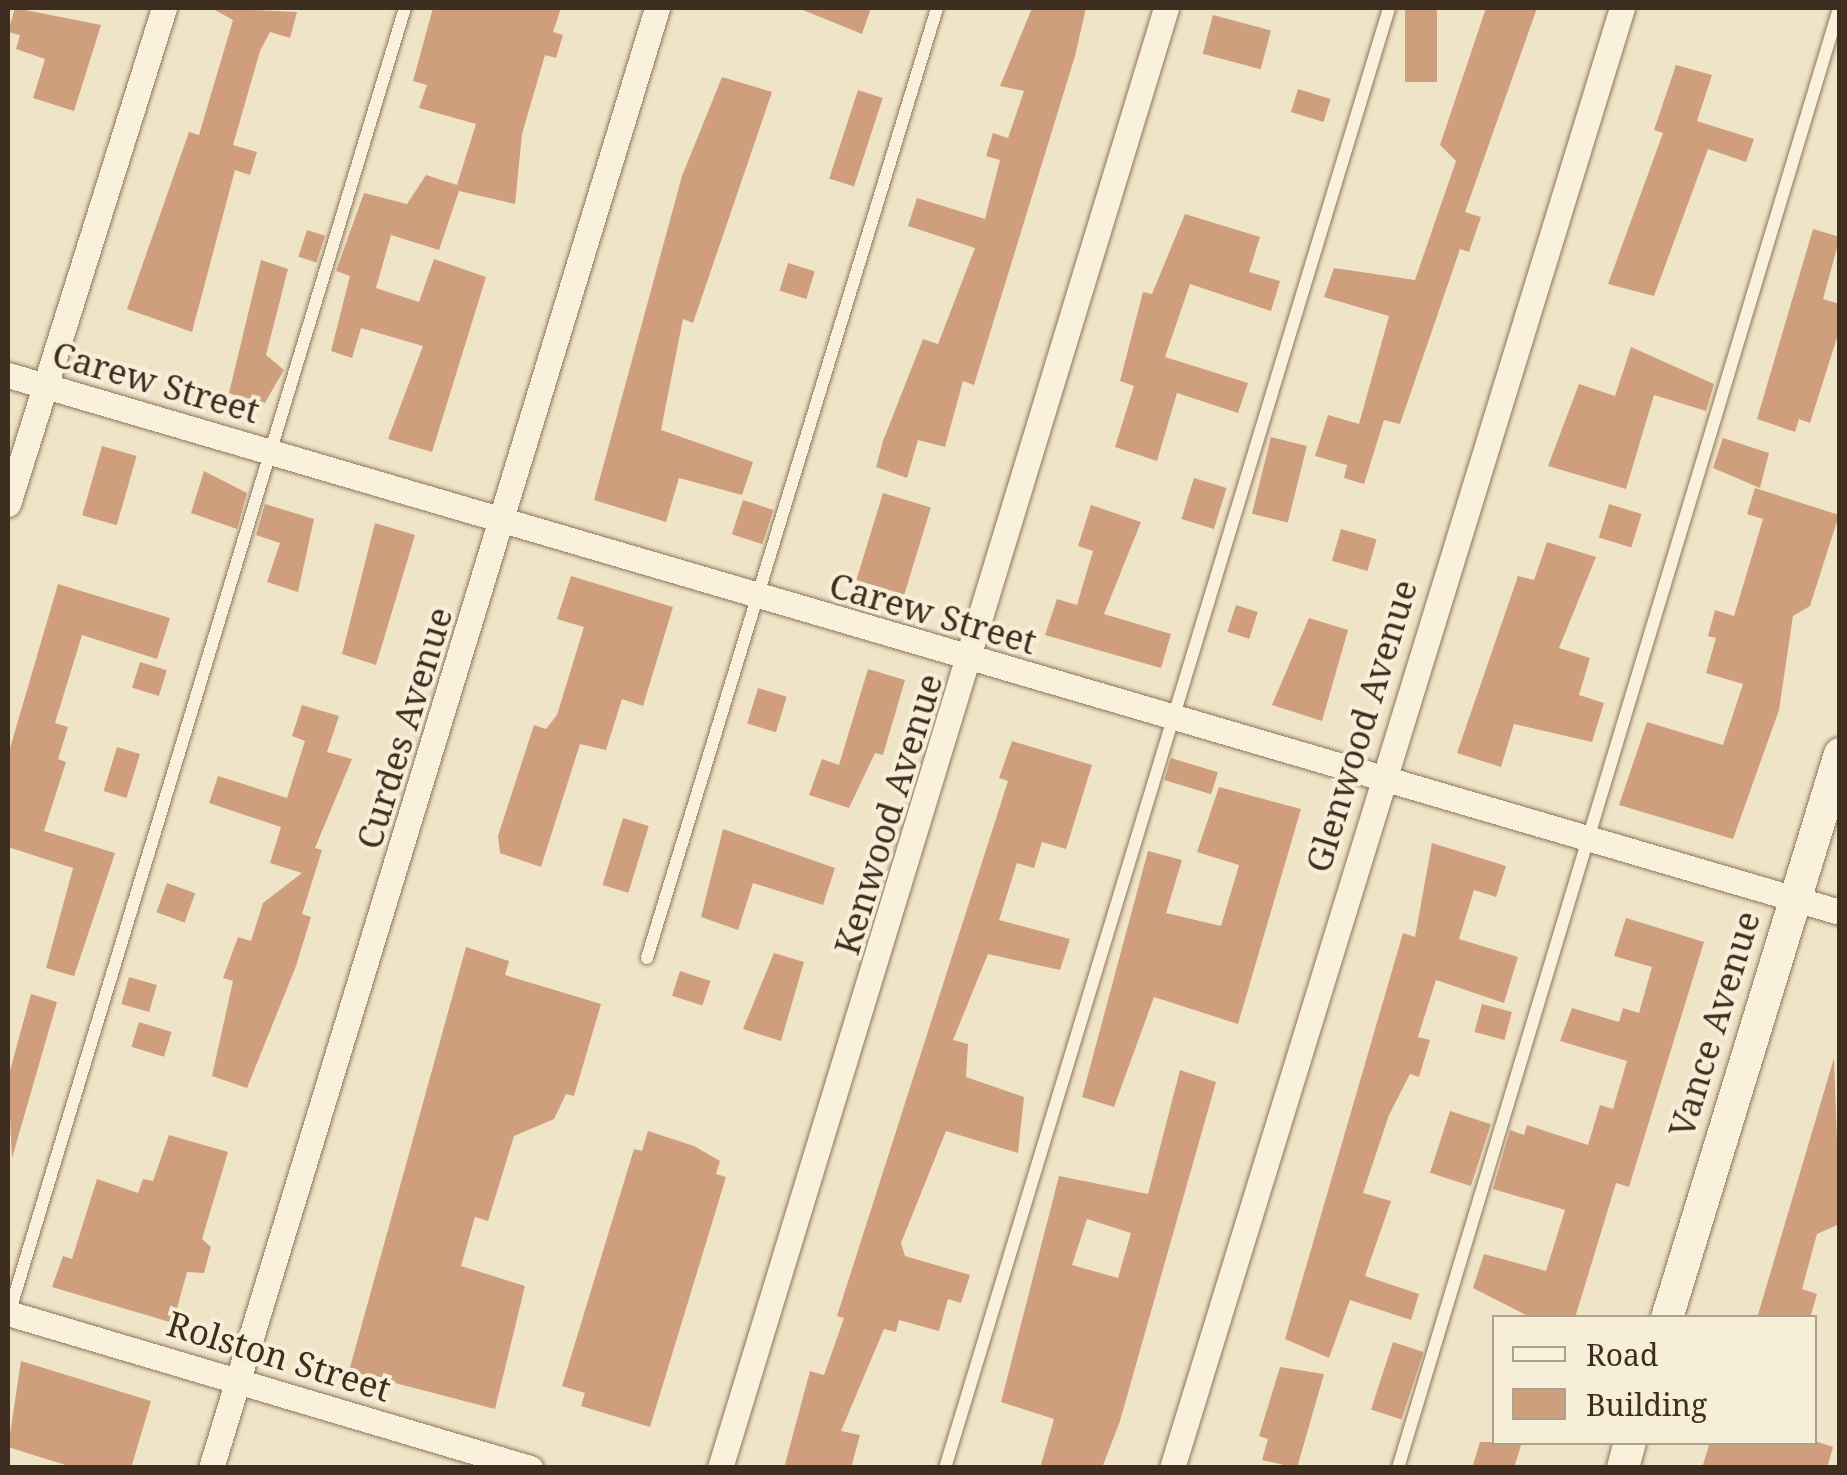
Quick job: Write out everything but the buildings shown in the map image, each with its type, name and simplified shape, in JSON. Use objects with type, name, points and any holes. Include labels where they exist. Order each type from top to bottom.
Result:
[{"type":"street","points":[[8,504],[164,8]]},
{"type":"street","name":"Curdes Avenue","points":[[211,1468],[506,518],[657,8]]},
{"type":"street","name":"Kenwood Avenue","points":[[720,1468],[972,662],[1166,8]]},
{"type":"street","name":"Glenwood Avenue","points":[[1172,1468],[1381,776],[1622,8]]},
{"type":"street","name":"Carew Street","points":[[8,375],[506,518],[972,662],[1381,776],[1840,912]]},
{"type":"street","name":"Vance Avenue","points":[[1668,1315],[1840,754]]},
{"type":"street","name":"Rolston Street","points":[[8,1315],[499,1463],[530,1468]]},
{"type":"lane","points":[[8,1315],[405,8]]},
{"type":"lane","points":[[647,958],[937,8]]},
{"type":"lane","points":[[945,1468],[1389,8]]},
{"type":"lane","points":[[1398,1468],[1840,8]]}]
